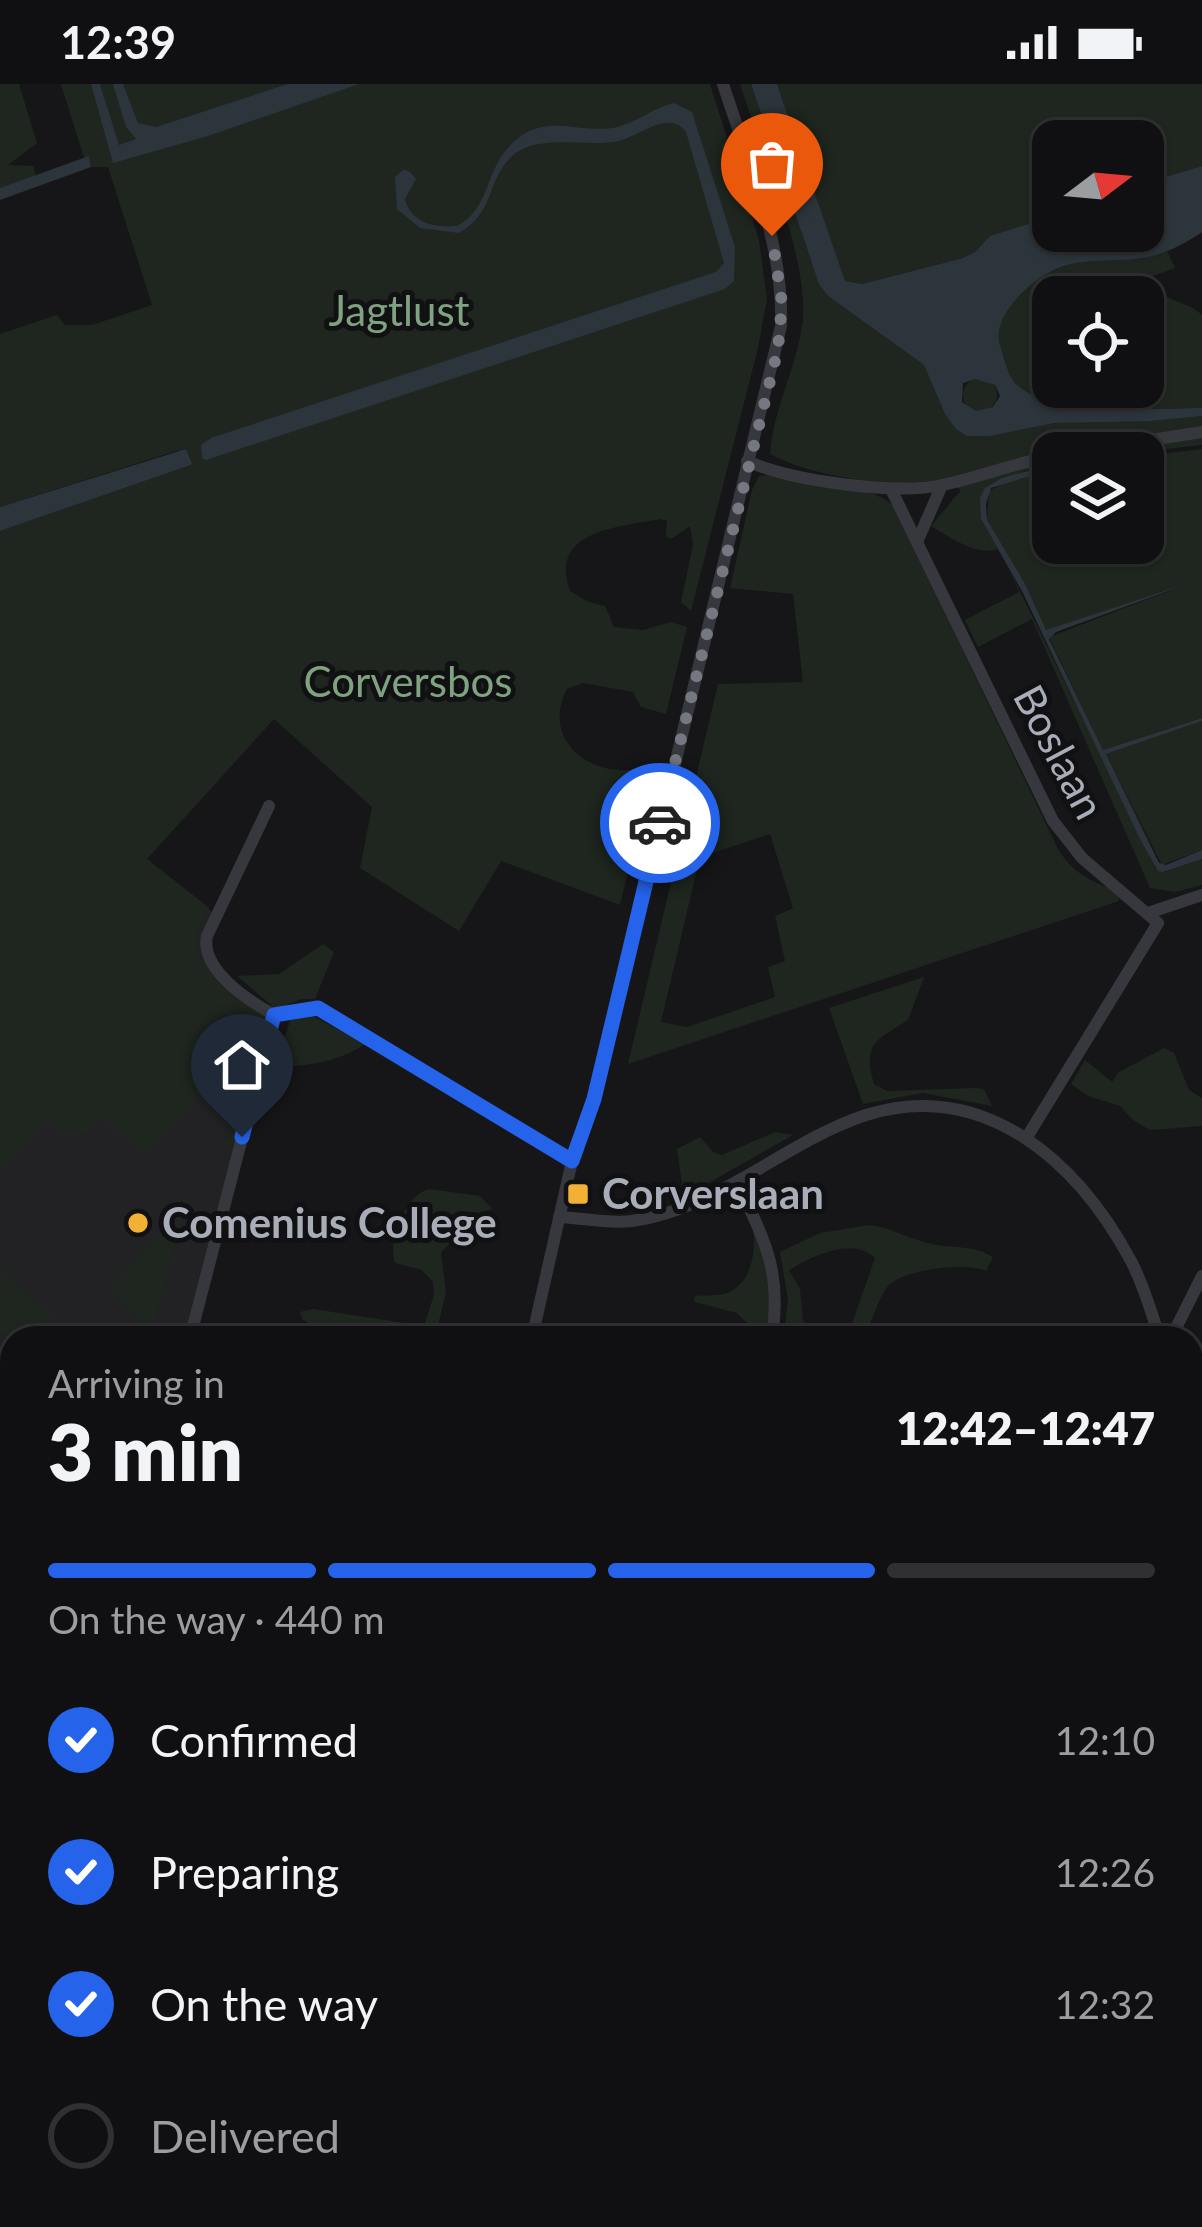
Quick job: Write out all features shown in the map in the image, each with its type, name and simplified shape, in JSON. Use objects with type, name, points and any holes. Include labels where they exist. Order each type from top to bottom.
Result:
[{"type":"street","points":[[535,1326],[572,1161],[594,1099],[778,349],[782,303],[772,236],[723,84]]},
{"type":"street","points":[[1164,438],[1202,432]]},
{"type":"street","points":[[747,461],[776,471],[891,489],[942,485],[1032,461]]},
{"type":"street","points":[[916,542],[942,485]]},
{"type":"street","name":"Boslaan","points":[[891,489],[1062,835],[1082,858],[1148,913]]},
{"type":"street","points":[[269,806],[207,936],[204,951],[211,964],[274,1015],[318,1008],[572,1161]]},
{"type":"street","points":[[1027,1136],[1158,923],[1148,913],[1202,895]]},
{"type":"street","points":[[193,1326],[274,1015]]},
{"type":"street","points":[[559,1217],[628,1222],[695,1204],[866,1115],[910,1106],[960,1109],[1027,1136],[1082,1188],[1133,1265],[1156,1326]]},
{"type":"street","points":[[737,1181],[767,1244],[778,1298],[774,1326]]},
{"type":"street","points":[[1177,1326],[1202,1276]]},
{"type":"shaded area","points":[[91,84],[100,84],[119,145],[136,139],[126,127],[113,84],[123,84],[138,123],[156,127],[288,84],[359,84],[113,163]]},
{"type":"shaded area","points":[[751,84],[777,84],[845,281],[862,284],[963,258],[990,236],[1032,223],[1032,252],[1162,252],[1077,263],[1032,276],[1032,285],[1004,316],[999,338],[1014,382],[1032,394],[1032,408],[1202,408],[1202,416],[1054,423],[967,436],[945,414],[924,365],[828,296],[819,284]],"holes":[[[975,379],[995,385],[1000,396],[993,407],[976,411],[962,402],[963,383]]]},
{"type":"shaded area","points":[[674,103],[692,112],[735,247],[734,281],[725,289],[202,458],[201,445],[211,438],[716,272],[724,263],[686,132],[671,123],[619,141],[547,143],[521,150],[502,168],[479,216],[459,233],[420,228],[397,209],[395,177],[409,171],[416,179],[405,199],[412,214],[432,225],[457,226],[476,210],[500,159],[520,137],[546,126],[613,128]]},
{"type":"shaded area","points":[[89,156],[91,167],[0,200],[0,188]]},
{"type":"shaded area","points":[[1202,166],[1202,232],[1164,251],[1164,177]]},
{"type":"shaded area","points":[[186,449],[192,464],[188,466],[0,531],[0,507]]},
{"type":"shaded area","points":[[1032,470],[1032,475],[991,488],[987,520],[1046,630],[1195,581],[1056,632],[1049,639],[1103,750],[1202,718],[1106,754],[1159,863],[1166,865],[1202,850],[1202,859],[1158,871],[1140,839],[1023,593],[981,519],[980,498],[985,488]]},
{"type":"shaded area","points":[[147,859],[216,918],[207,936],[211,964],[274,1015],[193,1326],[0,1326],[0,1018]]},
{"type":"green space","points":[[0,84],[19,84],[37,143],[8,165],[33,166],[36,176],[0,188]]},
{"type":"green space","points":[[61,84],[91,84],[111,147],[118,145],[100,84],[710,84],[759,240],[767,299],[691,611],[681,602],[693,545],[690,526],[671,539],[666,536],[667,521],[660,519],[608,529],[578,544],[569,555],[570,591],[605,606],[614,627],[643,630],[671,622],[687,627],[666,714],[641,707],[633,692],[583,683],[567,689],[560,710],[568,744],[581,757],[616,770],[654,763],[620,905],[501,861],[459,931],[360,868],[372,807],[274,719],[147,859],[208,907],[196,936],[198,957],[267,1019],[240,1147],[225,1143],[249,1048],[144,1154],[103,1116],[83,1136],[71,1126],[64,1133],[48,1119],[0,1171],[0,531],[188,466],[186,450],[176,451],[0,507],[0,334],[57,315],[65,325],[92,325],[152,305],[108,167],[91,167],[89,157],[84,158]]},
{"type":"green space","points":[[740,84],[751,84],[811,261],[828,296],[924,365],[945,414],[1039,424],[1202,416],[1202,445],[1164,449],[1164,432],[1032,432],[1032,469],[985,488],[981,519],[998,549],[990,551],[964,545],[931,526],[961,490],[953,486],[849,478],[770,454],[799,343],[803,301],[792,239]]},
{"type":"green space","points":[[777,84],[1202,84],[1202,166],[1164,177],[1164,120],[1032,120],[1032,223],[990,236],[963,258],[862,284],[844,281]]},
{"type":"green space","points":[[1167,251],[1175,268],[1153,276],[1045,276],[1092,260]]},
{"type":"green space","points":[[1032,285],[1032,394],[1012,380],[998,343],[1003,317]]},
{"type":"green space","points":[[1164,294],[1202,315],[1202,408],[1130,409],[1101,408],[1164,408]]},
{"type":"green space","points":[[980,378],[992,383],[997,395],[992,407],[980,412],[968,407],[963,395],[968,383]]},
{"type":"green space","points":[[1202,449],[1202,718],[1103,750],[1049,637],[1195,581],[1046,631],[987,520],[989,491],[1032,474],[1032,564],[1164,564],[1164,454]]},
{"type":"green space","points":[[759,476],[851,488],[893,505],[1058,849],[1077,871],[1118,892],[1119,901],[628,1064],[718,684],[803,682],[793,594],[730,588]],"holes":[[[770,834],[793,908],[775,916],[785,961],[768,967],[775,997],[687,1027],[661,1022],[700,857]]]},
{"type":"green space","points":[[1006,563],[1157,869],[1164,872],[1202,859],[1202,885],[1175,892],[1150,888],[1032,619],[978,647],[965,620],[1019,592]]},
{"type":"green space","points":[[1202,721],[1202,850],[1162,865],[1106,754]]},
{"type":"green space","points":[[323,944],[334,952],[315,999],[276,1009],[237,976],[279,974]]},
{"type":"green space","points":[[924,977],[908,1020],[880,1038],[871,1051],[874,1084],[887,1091],[984,1089],[992,1106],[923,1093],[863,1104],[829,1008]]},
{"type":"green space","points":[[311,1015],[365,1044],[322,1062],[275,1066],[290,1021]]},
{"type":"green space","points":[[1164,1048],[1174,1053],[1189,1090],[1202,1098],[1202,1126],[1150,1130],[1120,1106],[1088,1096],[1071,1084],[1085,1060],[1112,1082],[1119,1072]]},
{"type":"green space","points":[[775,1132],[793,1135],[673,1199],[682,1184],[677,1149],[700,1137],[722,1155]]},
{"type":"green space","points":[[429,1189],[480,1196],[492,1209],[472,1216],[441,1253],[446,1292],[438,1326],[424,1326],[433,1282],[422,1270],[395,1263],[393,1254],[400,1220],[420,1193]]},
{"type":"green space","points":[[185,1209],[153,1326],[110,1289]]},
{"type":"green space","points":[[869,1225],[993,1257],[986,1271],[935,1269],[895,1281],[887,1287],[868,1326],[851,1326],[875,1258],[844,1248],[821,1254],[789,1270],[800,1289],[803,1321],[809,1326],[785,1326],[788,1300],[780,1252],[820,1233]]},
{"type":"green space","points":[[753,1227],[770,1274],[770,1326],[750,1326],[737,1313],[694,1302],[695,1296],[724,1294],[740,1284],[754,1246]]},
{"type":"green space","points":[[0,1271],[60,1326],[0,1326]]},
{"type":"green space","points":[[313,1309],[424,1326],[314,1326],[303,1320],[300,1312]]},
{"type":"way so far","points":[[660,823],[778,349],[782,303],[772,236]]},
{"type":"place","name":"Corverslaan","points":[[578,1194]]},
{"type":"place","name":"Comenius College","points":[[138,1223]]},
{"type":"route","points":[[242,1137],[274,1015],[318,1008],[572,1161],[594,1099],[660,823]]},
{"type":"park label","name":"Jagtlust","points":[[399,311]]},
{"type":"park label","name":"Corversbos","points":[[408,682]]}]
